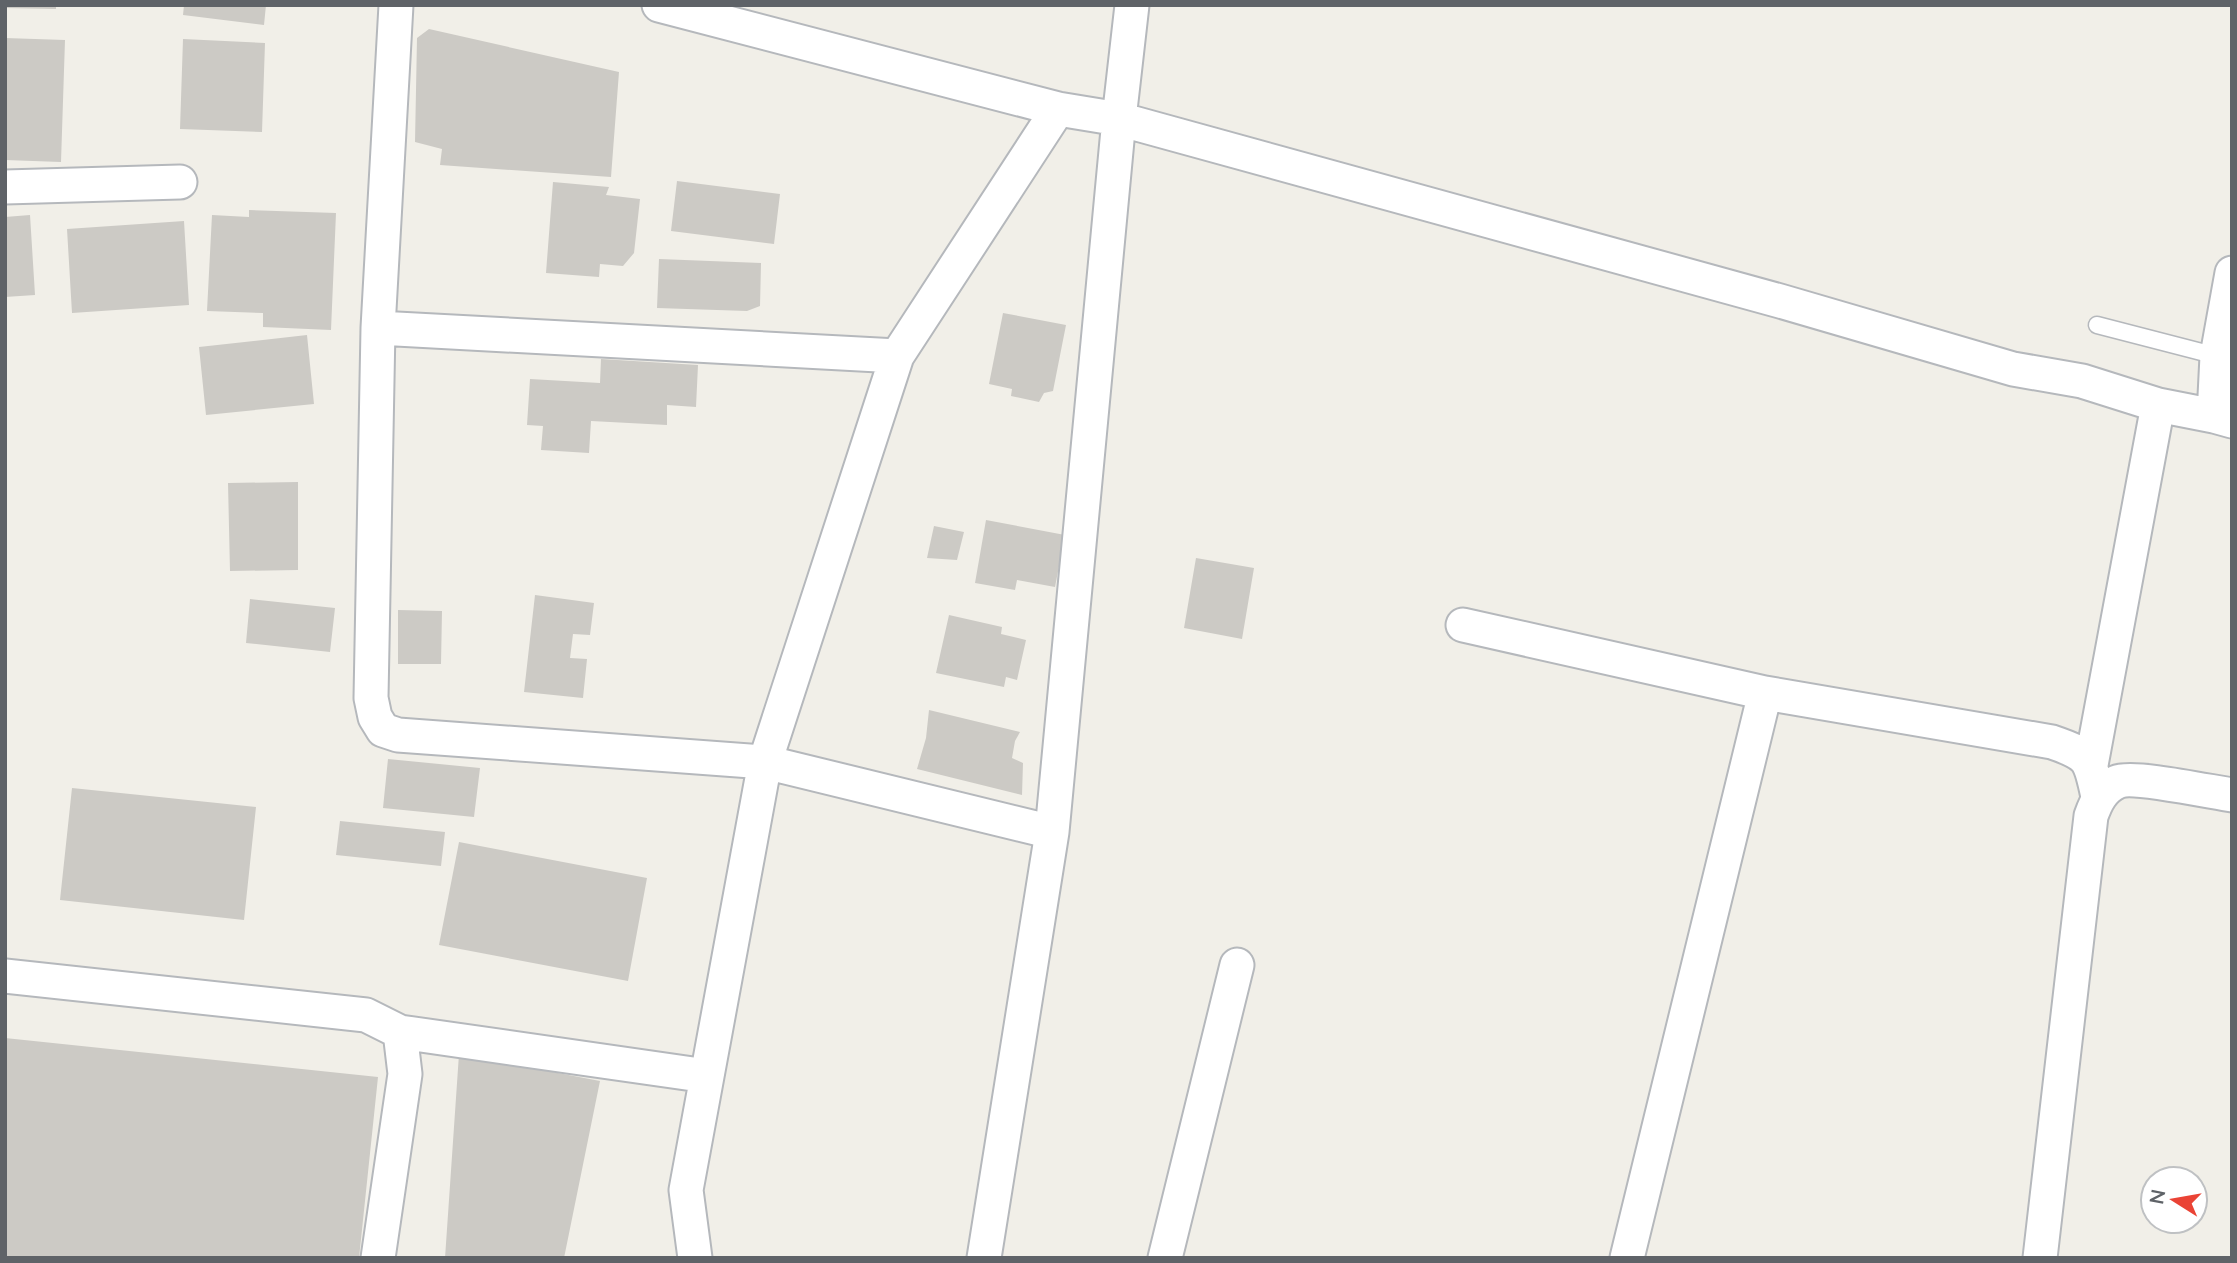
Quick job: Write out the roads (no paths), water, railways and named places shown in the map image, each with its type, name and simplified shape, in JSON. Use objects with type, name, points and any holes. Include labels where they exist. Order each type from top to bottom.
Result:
[{"type":"street","points":[[396,5],[378,328],[371,698],[375,717],[383,730],[398,735],[765,762],[1052,832]]},
{"type":"street","points":[[659,5],[1058,109],[1119,119],[1780,301],[2013,369],[2082,381],[2158,405],[2223,418],[2217,356],[2232,273]]},
{"type":"street","points":[[984,1258],[1052,832],[1132,5]]},
{"type":"street","points":[[695,1258],[686,1190],[765,762],[897,356],[1058,109]]},
{"type":"street","points":[[5,187],[180,182]]},
{"type":"street","points":[[378,328],[897,356]]},
{"type":"street","points":[[2098,797],[2091,765],[2158,405]]},
{"type":"street","points":[[1464,625],[1765,693],[2052,742],[2077,750],[2091,765]]},
{"type":"street","points":[[1627,1258],[1765,693]]},
{"type":"street","points":[[2040,1258],[2091,816],[2098,797],[2118,781],[2138,781],[2232,795]]},
{"type":"street","points":[[1165,1258],[1237,965]]},
{"type":"street","points":[[5,976],[366,1015],[400,1032],[707,1076]]},
{"type":"street","points":[[378,1258],[405,1074],[400,1032]]},
{"type":"lane","points":[[2097,325],[2217,356]]}]
